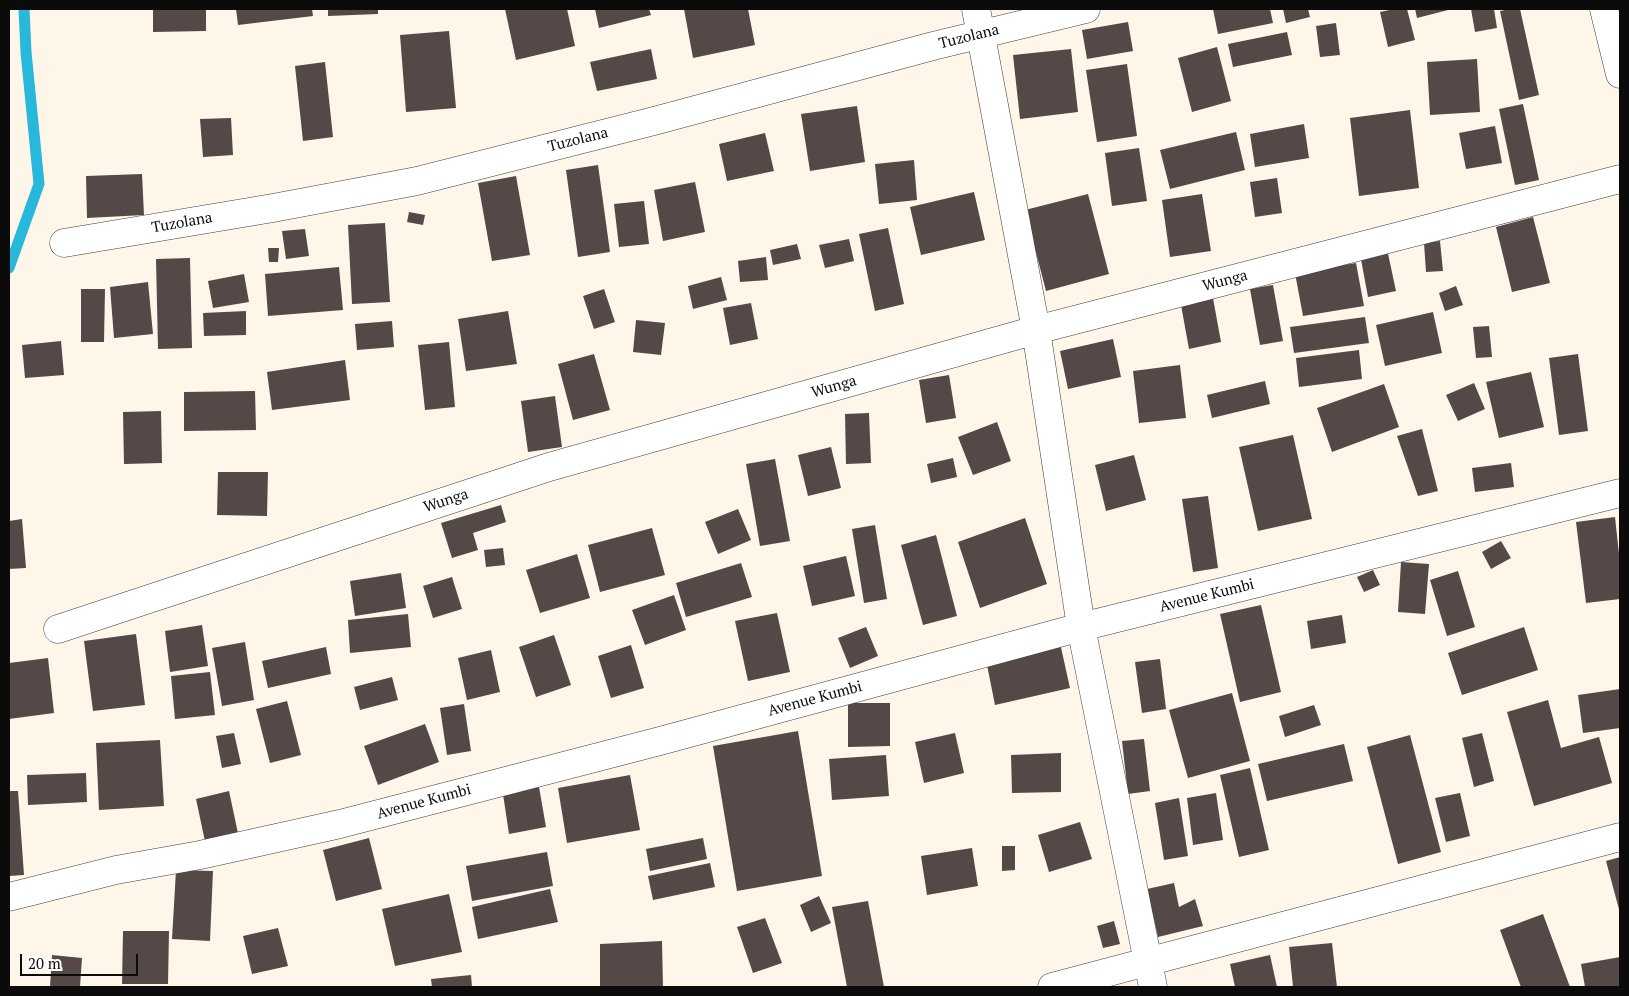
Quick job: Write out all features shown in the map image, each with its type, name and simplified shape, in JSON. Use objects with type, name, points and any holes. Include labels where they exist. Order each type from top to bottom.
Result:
[{"type":"street","name":"Tuzolana","points":[[64,243],[273,208],[417,181],[654,121],[978,21],[1086,9]]},
{"type":"street","points":[[1604,9],[1620,74]]},
{"type":"street","points":[[978,21],[1036,330],[1082,627],[1150,974]]},
{"type":"street","name":"Wunga","points":[[58,629],[549,467],[1036,330],[1620,179]]},
{"type":"street","name":"Avenue Kumbi","points":[[9,896],[116,870],[200,855],[349,822],[660,741],[1082,627],[1620,493]]},
{"type":"street","points":[[1052,987],[1150,974],[1620,837]]},
{"type":"building","points":[[153,9],[206,9],[206,31],[153,32]]},
{"type":"building","points":[[236,9],[312,9],[313,16],[238,25]]},
{"type":"building","points":[[328,9],[378,9],[378,14],[328,16]]},
{"type":"building","points":[[505,9],[567,9],[575,46],[516,60]]},
{"type":"building","points":[[595,9],[649,9],[651,15],[599,28]]},
{"type":"building","points":[[684,9],[748,9],[755,45],[693,58]]},
{"type":"building","points":[[1213,9],[1270,9],[1273,23],[1218,34]]},
{"type":"building","points":[[1283,9],[1308,9],[1310,17],[1286,23]]},
{"type":"building","points":[[1407,9],[1415,40],[1388,47],[1380,12]]},
{"type":"building","points":[[1415,9],[1452,9],[1417,18]]},
{"type":"building","points":[[1471,9],[1494,9],[1497,28],[1475,32]]},
{"type":"building","points":[[1520,9],[1539,95],[1519,100],[1500,11]]},
{"type":"building","points":[[1128,22],[1133,51],[1087,59],[1082,30]]},
{"type":"building","points":[[1336,23],[1340,55],[1320,57],[1316,26]]},
{"type":"building","points":[[449,31],[456,108],[406,112],[400,35]]},
{"type":"building","points":[[1287,32],[1292,55],[1233,67],[1228,44]]},
{"type":"building","points":[[1217,47],[1231,101],[1192,112],[1178,58]]},
{"type":"building","points":[[651,49],[657,79],[597,91],[590,62]]},
{"type":"building","points":[[1071,49],[1078,112],[1020,119],[1013,55]]},
{"type":"building","points":[[1477,59],[1480,112],[1430,115],[1427,62]]},
{"type":"building","points":[[325,62],[333,137],[303,141],[295,66]]},
{"type":"building","points":[[1127,64],[1137,136],[1097,142],[1086,70]]},
{"type":"building","points":[[1523,104],[1539,180],[1515,185],[1499,109]]},
{"type":"building","points":[[857,106],[865,162],[810,171],[801,114]]},
{"type":"building","points":[[1410,110],[1419,188],[1359,196],[1350,118]]},
{"type":"building","points":[[231,118],[233,155],[203,157],[200,119]]},
{"type":"building","points":[[1304,124],[1309,158],[1255,167],[1250,134]]},
{"type":"building","points":[[1495,126],[1502,163],[1466,169],[1459,133]]},
{"type":"building","points":[[1236,132],[1245,170],[1170,189],[1160,150]]},
{"type":"building","points":[[765,133],[774,171],[727,181],[719,144]]},
{"type":"building","points":[[1139,148],[1147,201],[1112,206],[1105,153]]},
{"type":"building","points":[[914,160],[917,200],[879,204],[875,164]]},
{"type":"building","points":[[598,165],[610,252],[578,257],[566,170]]},
{"type":"building","points":[[142,174],[144,215],[87,218],[86,176]]},
{"type":"building","points":[[516,176],[530,255],[492,261],[478,183]]},
{"type":"building","points":[[1277,178],[1282,213],[1255,217],[1250,182]]},
{"type":"building","points":[[695,182],[705,232],[663,241],[654,190]]},
{"type":"building","points":[[974,192],[985,240],[921,255],[910,207]]},
{"type":"building","points":[[1088,194],[1109,274],[1046,291],[1025,210]]},
{"type":"building","points":[[1202,194],[1211,251],[1170,257],[1162,200]]},
{"type":"building","points":[[644,201],[649,244],[619,247],[614,204]]},
{"type":"building","points":[[409,212],[425,215],[423,225],[407,222]]},
{"type":"building","points":[[1533,217],[1550,283],[1512,292],[1496,227]]},
{"type":"building","points":[[385,223],[390,302],[352,304],[348,225]]},
{"type":"building","points":[[888,228],[904,304],[875,311],[859,234]]},
{"type":"building","points":[[305,229],[309,256],[286,259],[282,231]]},
{"type":"building","points":[[849,239],[854,261],[825,268],[819,245]]},
{"type":"building","points":[[1440,241],[1443,271],[1426,272],[1424,243]]},
{"type":"building","points":[[797,244],[801,259],[773,265],[770,250]]},
{"type":"building","points":[[268,248],[279,248],[278,262],[269,262]]},
{"type":"building","points":[[1387,249],[1396,291],[1368,297],[1360,254]]},
{"type":"building","points":[[766,257],[768,280],[740,282],[738,261]]},
{"type":"building","points":[[190,258],[192,348],[158,349],[156,259]]},
{"type":"building","points":[[1356,263],[1364,306],[1303,316],[1295,273]]},
{"type":"building","points":[[339,267],[343,310],[268,316],[265,274]]},
{"type":"building","points":[[244,274],[249,302],[213,308],[208,281]]},
{"type":"building","points":[[721,277],[727,300],[693,309],[688,286]]},
{"type":"building","points":[[148,282],[153,334],[114,338],[110,287]]},
{"type":"building","points":[[1273,285],[1283,341],[1260,345],[1250,289]]},
{"type":"building","points":[[1456,286],[1463,305],[1445,311],[1439,293]]},
{"type":"building","points":[[81,289],[105,289],[104,342],[81,342]]},
{"type":"building","points":[[604,289],[615,322],[594,329],[583,296]]},
{"type":"building","points":[[1213,298],[1221,342],[1189,349],[1181,305]]},
{"type":"building","points":[[751,303],[758,339],[730,345],[723,308]]},
{"type":"building","points":[[246,311],[246,335],[204,336],[203,313]]},
{"type":"building","points":[[508,311],[517,364],[466,371],[458,319]]},
{"type":"building","points":[[1433,312],[1442,353],[1385,366],[1376,325]]},
{"type":"building","points":[[1365,317],[1369,343],[1294,353],[1290,327]]},
{"type":"building","points":[[636,320],[665,323],[661,355],[633,352]]},
{"type":"building","points":[[392,321],[394,347],[357,350],[355,324]]},
{"type":"building","points":[[1489,326],[1492,357],[1476,358],[1473,327]]},
{"type":"building","points":[[1113,339],[1121,377],[1068,389],[1060,351]]},
{"type":"building","points":[[61,341],[64,375],[25,378],[22,345]]},
{"type":"building","points":[[449,342],[455,407],[425,410],[418,345]]},
{"type":"building","points":[[1359,350],[1362,379],[1299,387],[1296,358]]},
{"type":"building","points":[[594,354],[610,410],[573,420],[558,364]]},
{"type":"building","points":[[1578,354],[1588,431],[1559,435],[1549,358]]},
{"type":"building","points":[[345,360],[350,400],[272,410],[267,372]]},
{"type":"building","points":[[1180,365],[1186,418],[1139,423],[1133,371]]},
{"type":"building","points":[[1531,372],[1544,427],[1499,438],[1486,382]]},
{"type":"building","points":[[949,375],[956,418],[926,423],[919,380]]},
{"type":"building","points":[[1265,381],[1270,404],[1212,418],[1207,395]]},
{"type":"building","points":[[1474,383],[1485,409],[1458,421],[1446,395]]},
{"type":"building","points":[[1384,384],[1399,427],[1332,452],[1317,408]]},
{"type":"building","points":[[255,391],[256,430],[184,431],[184,392]]},
{"type":"building","points":[[555,396],[562,447],[528,452],[521,401]]},
{"type":"building","points":[[161,411],[162,463],[124,464],[123,412]]},
{"type":"building","points":[[869,413],[871,463],[846,464],[845,414]]},
{"type":"building","points":[[997,422],[1011,461],[973,475],[958,437]]},
{"type":"building","points":[[1422,429],[1438,491],[1418,496],[1397,436]]},
{"type":"building","points":[[1293,435],[1312,519],[1258,531],[1239,447]]},
{"type":"building","points":[[831,447],[841,488],[808,496],[798,455]]},
{"type":"building","points":[[1134,455],[1146,500],[1106,511],[1095,465]]},
{"type":"building","points":[[953,458],[957,477],[931,483],[927,464]]},
{"type":"building","points":[[775,459],[790,541],[760,546],[746,464]]},
{"type":"building","points":[[1511,463],[1514,487],[1475,492],[1472,468]]},
{"type":"building","points":[[218,472],[268,472],[267,516],[217,515]]},
{"type":"building","points":[[1208,496],[1218,568],[1193,572],[1182,499]]},
{"type":"building","points":[[501,505],[506,522],[473,533],[478,550],[452,558],[441,523]]},
{"type":"building","points":[[738,509],[751,540],[718,554],[705,522]]},
{"type":"building","points":[[1615,517],[1620,563],[1620,599],[1586,603],[1576,522]]},
{"type":"building","points":[[1025,518],[1047,584],[980,608],[958,542]]},
{"type":"building","points":[[22,519],[26,568],[9,569],[9,521]]},
{"type":"building","points":[[875,525],[887,599],[864,603],[852,529]]},
{"type":"building","points":[[652,528],[665,575],[600,592],[588,545]]},
{"type":"building","points":[[936,535],[957,616],[923,625],[901,545]]},
{"type":"building","points":[[1501,541],[1511,558],[1491,569],[1482,552]]},
{"type":"building","points":[[503,548],[505,565],[486,567],[484,550]]},
{"type":"building","points":[[577,554],[590,598],[540,613],[526,570]]},
{"type":"building","points":[[846,556],[855,596],[812,606],[803,566]]},
{"type":"building","points":[[1401,562],[1429,564],[1425,614],[1398,612]]},
{"type":"building","points":[[741,563],[752,597],[686,617],[676,583]]},
{"type":"building","points":[[1373,570],[1380,585],[1364,592],[1357,577]]},
{"type":"building","points":[[1458,571],[1475,627],[1447,636],[1430,580]]},
{"type":"building","points":[[401,573],[406,608],[355,616],[350,581]]},
{"type":"building","points":[[452,577],[462,609],[433,618],[423,586]]},
{"type":"building","points":[[674,595],[686,630],[645,645],[632,610]]},
{"type":"building","points":[[1261,605],[1281,692],[1240,702],[1220,614]]},
{"type":"building","points":[[777,613],[790,672],[748,681],[735,621]]},
{"type":"building","points":[[408,614],[411,647],[350,653],[348,620]]},
{"type":"building","points":[[1342,615],[1346,643],[1311,649],[1307,621]]},
{"type":"building","points":[[202,625],[208,666],[170,672],[165,631]]},
{"type":"building","points":[[866,627],[878,656],[850,668],[838,638]]},
{"type":"building","points":[[1524,627],[1538,670],[1462,695],[1448,653]]},
{"type":"building","points":[[136,634],[145,705],[93,711],[84,641]]},
{"type":"building","points":[[554,635],[571,685],[536,697],[519,647]]},
{"type":"building","points":[[245,642],[254,700],[222,706],[212,648]]},
{"type":"building","points":[[1060,643],[1070,688],[995,705],[986,660]]},
{"type":"building","points":[[631,645],[644,688],[611,698],[598,656]]},
{"type":"building","points":[[326,647],[331,674],[268,688],[262,661]]},
{"type":"building","points":[[491,650],[500,692],[467,700],[458,658]]},
{"type":"building","points":[[48,658],[54,713],[9,719],[9,663]]},
{"type":"building","points":[[1160,659],[1166,709],[1142,713],[1135,662]]},
{"type":"building","points":[[210,672],[215,715],[175,719],[171,676]]},
{"type":"building","points":[[392,677],[398,700],[360,710],[354,687]]},
{"type":"building","points":[[1620,689],[1620,728],[1583,733],[1578,695]]},
{"type":"building","points":[[1232,693],[1250,761],[1188,778],[1169,710]]},
{"type":"building","points":[[1548,700],[1561,748],[1599,737],[1612,783],[1534,806],[1507,712]]},
{"type":"building","points":[[287,701],[301,755],[270,763],[256,709]]},
{"type":"building","points":[[848,703],[890,703],[890,746],[848,747]]},
{"type":"building","points":[[464,704],[471,751],[447,755],[440,708]]},
{"type":"building","points":[[1314,705],[1321,725],[1285,737],[1279,716]]},
{"type":"building","points":[[425,724],[439,762],[378,785],[364,746]]},
{"type":"building","points":[[798,731],[822,876],[737,891],[713,746]]},
{"type":"building","points":[[234,733],[241,764],[222,768],[216,736]]},
{"type":"building","points":[[955,733],[964,773],[924,783],[915,742]]},
{"type":"building","points":[[1482,733],[1494,781],[1474,787],[1462,738]]},
{"type":"building","points":[[1410,735],[1441,852],[1398,864],[1367,747]]},
{"type":"building","points":[[1144,739],[1150,791],[1128,794],[1122,741]]},
{"type":"building","points":[[160,740],[164,806],[99,810],[96,743]]},
{"type":"building","points":[[1344,744],[1353,781],[1267,801],[1258,764]]},
{"type":"building","points":[[1061,753],[1061,792],[1012,793],[1011,755]]},
{"type":"building","points":[[886,755],[889,796],[832,800],[829,759]]},
{"type":"building","points":[[1250,768],[1269,850],[1239,857],[1220,775]]},
{"type":"building","points":[[86,773],[87,802],[28,805],[27,775]]},
{"type":"building","points":[[630,775],[640,830],[567,843],[558,788]]},
{"type":"building","points":[[539,787],[546,827],[509,834],[503,794]]},
{"type":"building","points":[[9,791],[18,791],[24,875],[9,876]]},
{"type":"building","points":[[229,791],[239,838],[206,846],[196,799]]},
{"type":"building","points":[[1216,793],[1223,840],[1193,845],[1187,798]]},
{"type":"building","points":[[1460,793],[1470,836],[1446,842],[1435,798]]},
{"type":"building","points":[[1179,798],[1188,856],[1164,860],[1155,803]]},
{"type":"building","points":[[1080,822],[1092,859],[1049,872],[1038,835]]},
{"type":"building","points":[[369,838],[382,889],[336,901],[323,850]]},
{"type":"building","points":[[703,838],[707,859],[650,871],[646,849]]},
{"type":"building","points":[[1002,846],[1015,846],[1015,870],[1002,871]]},
{"type":"building","points":[[972,848],[978,886],[927,895],[921,856]]},
{"type":"building","points":[[547,852],[553,886],[472,901],[466,866]]},
{"type":"building","points":[[1620,857],[1620,913],[1606,861]]},
{"type":"building","points":[[710,863],[715,887],[653,900],[648,876]]},
{"type":"building","points":[[176,870],[213,871],[210,941],[172,939]]},
{"type":"building","points":[[1174,883],[1179,907],[1195,899],[1203,926],[1158,937],[1147,889]]},
{"type":"building","points":[[550,889],[558,922],[478,939],[472,907]]},
{"type":"building","points":[[449,894],[462,952],[395,966],[382,909]]},
{"type":"building","points":[[819,896],[831,923],[811,932],[800,905]]},
{"type":"building","points":[[868,901],[884,987],[847,987],[832,907]]},
{"type":"building","points":[[1543,914],[1570,987],[1521,987],[1500,930]]},
{"type":"building","points":[[765,918],[782,963],[753,973],[737,927]]},
{"type":"building","points":[[1114,921],[1120,944],[1103,948],[1097,926]]},
{"type":"building","points":[[278,928],[288,966],[252,974],[243,936]]},
{"type":"building","points":[[123,931],[169,931],[168,984],[122,984]]},
{"type":"building","points":[[662,941],[663,987],[600,987],[600,944]]},
{"type":"building","points":[[1332,943],[1337,987],[1293,987],[1289,947]]},
{"type":"building","points":[[52,955],[82,958],[80,987],[50,987]]},
{"type":"building","points":[[1270,955],[1277,987],[1235,987],[1230,964]]},
{"type":"building","points":[[1620,957],[1620,987],[1585,987],[1581,964]]},
{"type":"building","points":[[471,975],[472,987],[432,987],[431,979]]},
{"type":"waterway","points":[[9,268],[39,184],[26,52],[24,9]]}]
